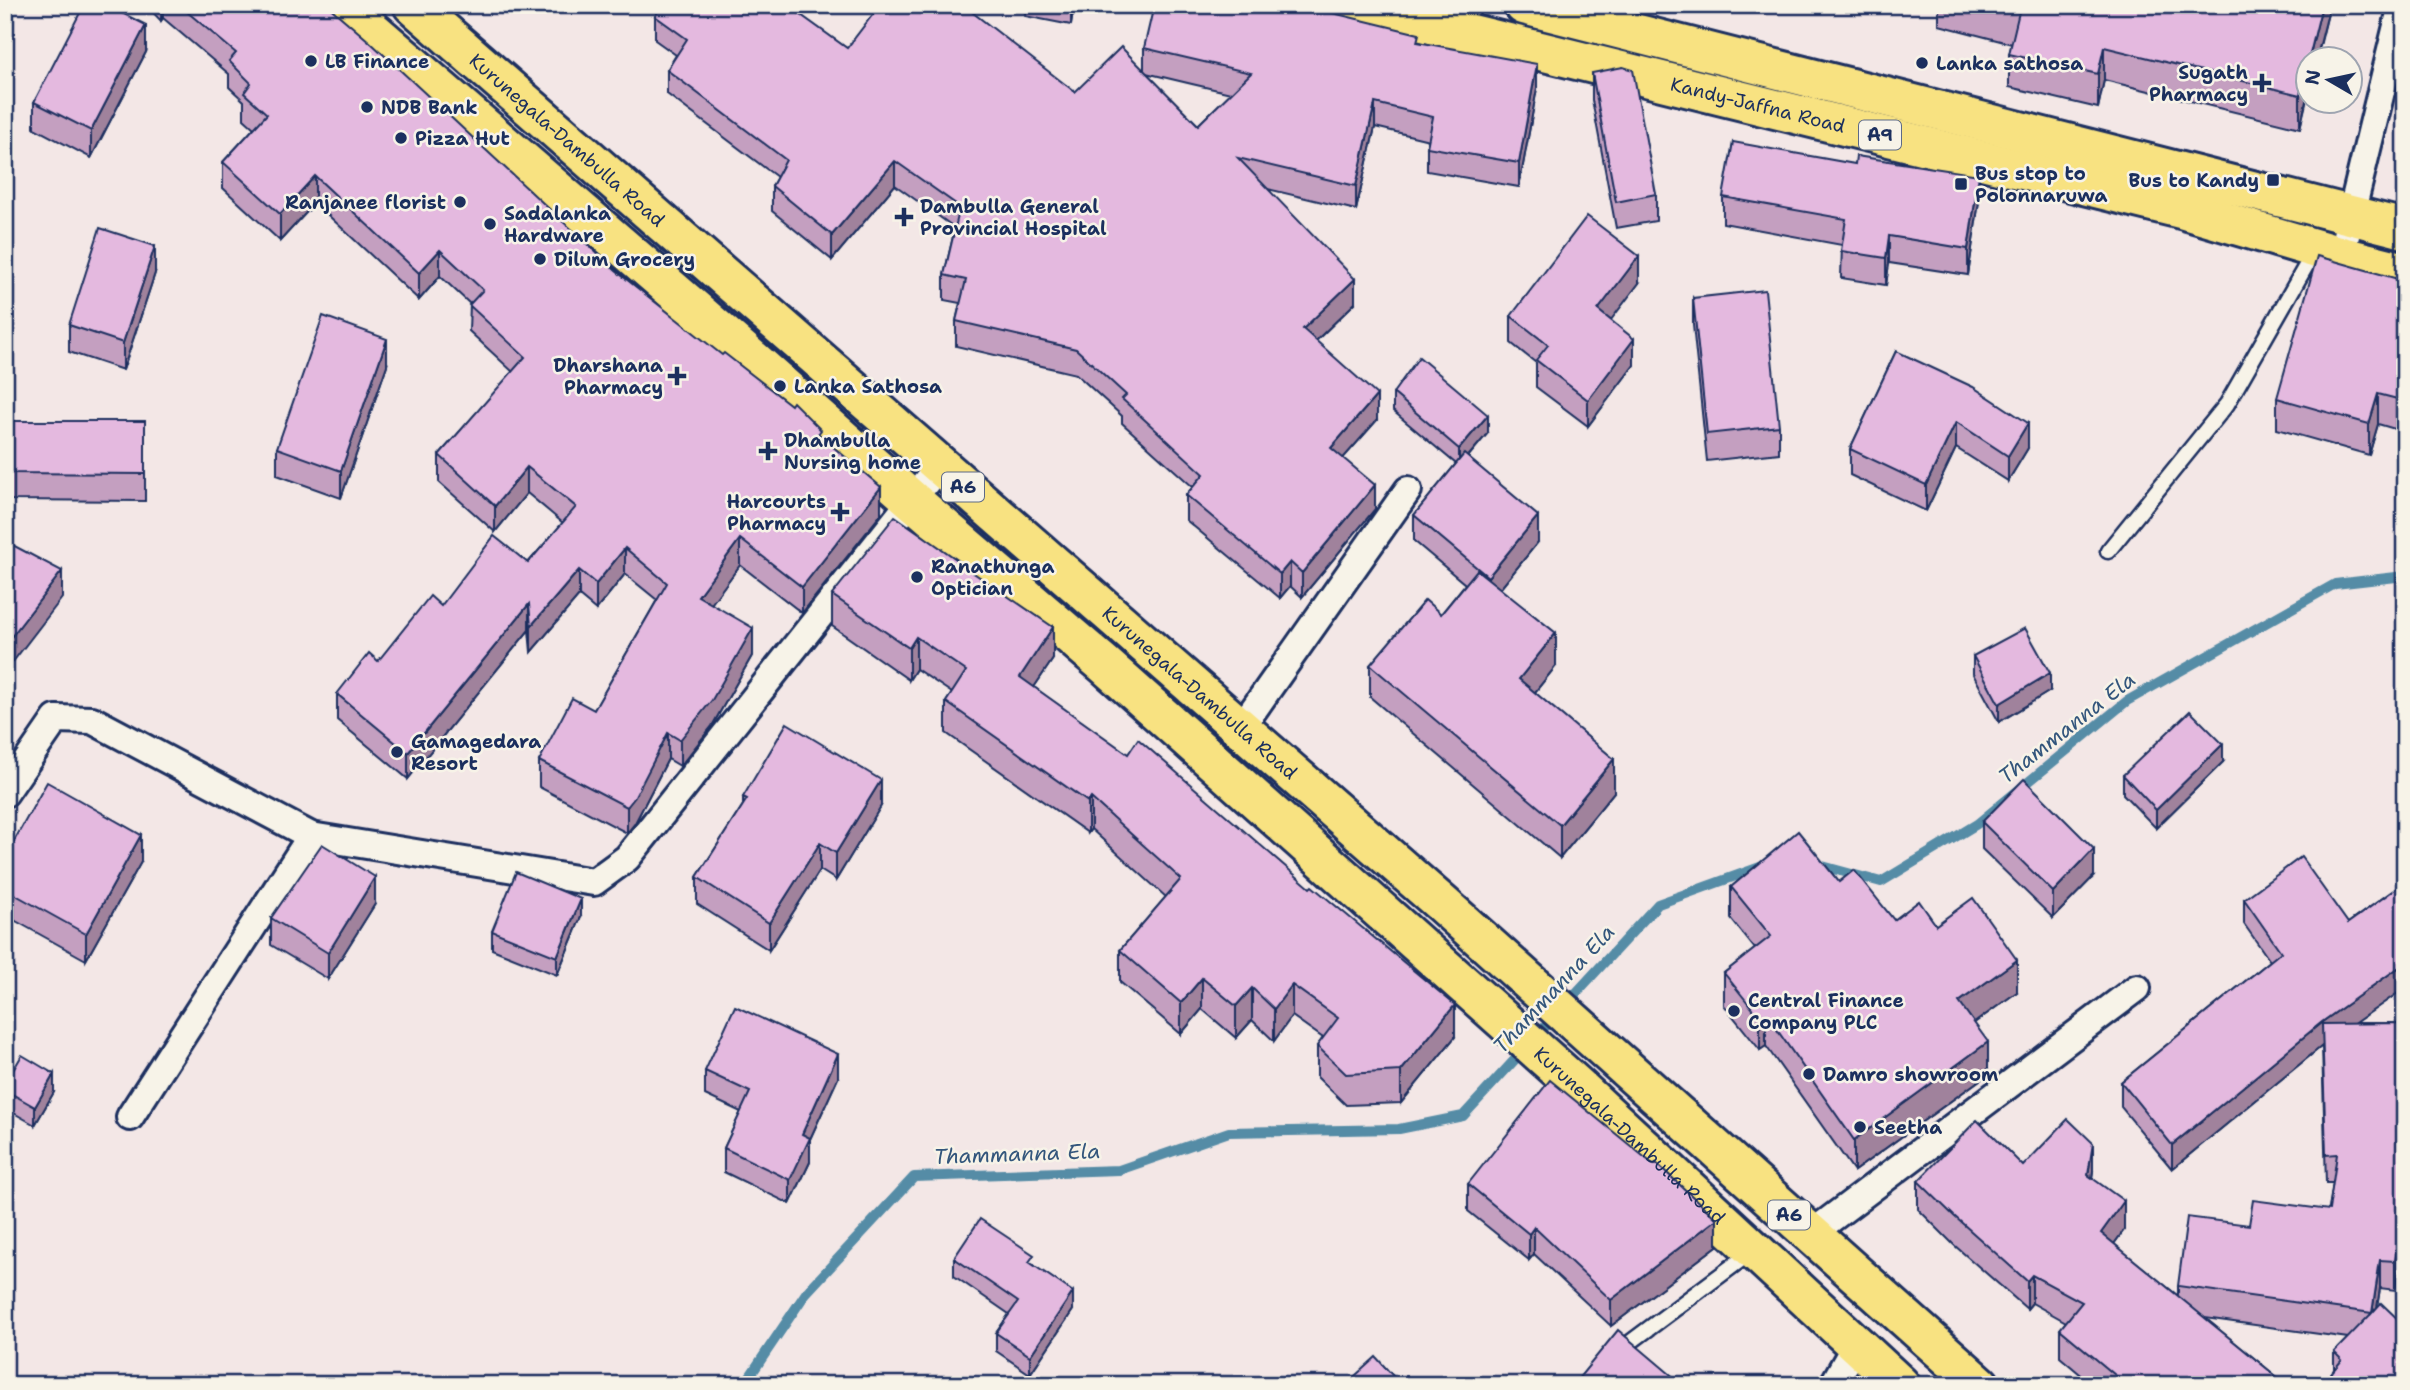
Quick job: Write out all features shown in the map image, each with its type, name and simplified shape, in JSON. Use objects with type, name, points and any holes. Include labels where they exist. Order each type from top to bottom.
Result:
[{"type":"highway","name":"Kurunegala-Dambulla Road","points":[[343,5],[912,500],[1105,664],[1576,1085],[1900,1385]]},
{"type":"highway","name":"Kurunegala-Dambulla Road","points":[[413,5],[1600,1043],[1980,1385]]},
{"type":"highway","name":"Kandy-Jaffna Road","points":[[1354,5],[1437,16],[2181,209],[2405,272]]},
{"type":"highway","name":"Kandy-Jaffna Road","points":[[1524,5],[2405,229]]},
{"type":"highway","points":[[765,370],[792,335]]},
{"type":"street","points":[[2329,252],[2351,215],[2402,5]]},
{"type":"street","points":[[5,793],[56,719],[92,720],[311,836],[594,882],[627,858],[939,466]]},
{"type":"street","points":[[1240,729],[1408,490]]},
{"type":"street","points":[[130,1117],[311,836]]},
{"type":"street","points":[[1811,1234],[2137,988]]},
{"type":"street","points":[[1833,1385],[1857,1343]]},
{"type":"lane","points":[[2108,551],[2227,404],[2329,252]]},
{"type":"lane","points":[[1606,1361],[1755,1249]]},
{"type":"building","points":[[84,5],[106,5],[146,25],[91,131],[34,102]]},
{"type":"building","points":[[179,5],[327,5],[616,271],[722,355],[724,353],[791,405],[793,402],[821,430],[818,434],[881,487],[802,587],[740,539],[698,596],[753,628],[712,700],[680,740],[668,733],[635,797],[627,807],[539,761],[572,698],[594,710],[667,583],[625,548],[596,584],[579,570],[531,626],[529,604],[408,753],[337,694],[369,653],[378,661],[430,596],[441,606],[494,536],[528,563],[576,507],[527,467],[495,506],[439,455],[525,357],[469,305],[483,290],[440,250],[419,273],[315,176],[280,214],[223,162],[267,114],[244,93],[251,83],[229,61],[236,53]]},
{"type":"building","points":[[663,5],[787,5],[847,48],[880,5],[963,5],[1075,92],[1121,47],[1198,125],[1251,73],[1144,48],[1154,5],[1300,5],[1419,34],[1417,42],[1537,64],[1519,163],[1427,147],[1433,117],[1375,103],[1356,186],[1238,158],[1355,279],[1303,329],[1377,395],[1331,448],[1375,485],[1302,573],[1290,562],[1280,574],[1186,495],[1204,474],[1122,399],[1126,395],[1076,349],[956,321],[966,280],[944,275],[960,207],[895,161],[832,235],[772,186],[786,160],[667,70],[687,39],[655,16]]},
{"type":"building","points":[[1031,5],[1072,5],[1071,13]]},
{"type":"building","points":[[1991,5],[2322,5],[2312,46],[2294,46],[2294,94],[2104,47],[2098,74],[2009,54],[2019,12]]},
{"type":"building","points":[[1623,67],[1633,70],[1656,194],[1616,202],[1592,73]]},
{"type":"building","points":[[1733,142],[1855,164],[1856,156],[1979,175],[1968,249],[1889,236],[1886,258],[1841,251],[1846,219],[1723,197]]},
{"type":"building","points":[[1587,216],[1639,256],[1598,310],[1634,339],[1588,400],[1536,360],[1548,345],[1511,316]]},
{"type":"building","points":[[100,228],[155,246],[123,343],[69,325]]},
{"type":"building","points":[[2317,256],[2405,281],[2405,401],[2378,394],[2369,424],[2277,398]]},
{"type":"building","points":[[1765,290],[1779,426],[1707,434],[1693,298]]},
{"type":"building","points":[[323,316],[387,339],[341,471],[277,448]]},
{"type":"building","points":[[1896,351],[1973,387],[2028,423],[2008,456],[1956,422],[1926,485],[1850,449]]},
{"type":"building","points":[[1419,357],[1488,415],[1459,449],[1393,393]]},
{"type":"building","points":[[5,421],[145,421],[145,474],[5,473]]},
{"type":"building","points":[[1464,454],[1538,516],[1488,577],[1414,515]]},
{"type":"building","points":[[895,516],[1053,627],[1020,677],[1128,754],[1138,739],[1310,888],[1312,886],[1455,1005],[1401,1071],[1346,1074],[1317,1046],[1338,1018],[1292,985],[1274,1009],[1252,988],[1236,1006],[1202,978],[1181,1003],[1120,950],[1181,879],[1091,798],[1088,802],[946,702],[966,671],[916,637],[909,648],[832,595]]},
{"type":"building","points":[[5,541],[62,571],[5,645]]},
{"type":"building","points":[[1477,570],[1556,633],[1519,679],[1614,759],[1560,825],[1370,665],[1425,600],[1441,614]]},
{"type":"building","points":[[2025,628],[2050,673],[1999,704],[1973,656]]},
{"type":"building","points":[[2190,711],[2223,744],[2156,810],[2123,775]]},
{"type":"building","points":[[787,723],[881,780],[836,853],[820,843],[769,923],[697,877],[747,799],[743,797]]},
{"type":"building","points":[[2024,779],[2094,849],[2053,892],[1982,822]]},
{"type":"building","points":[[47,782],[141,835],[86,934],[5,889],[5,857]]},
{"type":"building","points":[[1798,831],[1839,882],[1854,870],[1894,920],[1919,901],[1936,925],[1973,898],[2017,960],[1959,1002],[1988,1042],[1854,1140],[1766,1014],[1760,1018],[1724,973],[1771,936],[1731,887]]},
{"type":"building","points":[[322,844],[375,877],[328,953],[271,918]]},
{"type":"building","points":[[2301,857],[2348,923],[2405,882],[2405,963],[2322,1022],[2172,1145],[2121,1082],[2281,952],[2244,899]]},
{"type":"building","points":[[516,872],[581,899],[557,957],[492,931]]},
{"type":"building","points":[[735,1006],[838,1054],[802,1134],[810,1138],[790,1180],[724,1148],[750,1092],[705,1071]]},
{"type":"building","points":[[2405,1023],[2405,1239],[2399,1238],[2395,1261],[2380,1260],[2372,1313],[2178,1286],[2187,1217],[2249,1225],[2253,1200],[2329,1210],[2337,1154],[2326,1155],[2322,1024]]},
{"type":"building","points":[[22,1055],[54,1074],[35,1107],[5,1090],[5,1084]]},
{"type":"building","points":[[1550,1080],[1654,1165],[1656,1163],[1717,1219],[1611,1300],[1534,1227],[1529,1234],[1468,1184]]},
{"type":"building","points":[[2068,1119],[2093,1143],[2088,1175],[2124,1201],[2101,1233],[2287,1385],[2127,1385],[2060,1329],[2082,1302],[2032,1275],[2027,1281],[1918,1181],[1977,1120],[2023,1166]]},
{"type":"building","points":[[980,1219],[1034,1255],[1029,1262],[1073,1292],[1030,1356],[996,1333],[1018,1302],[954,1258]]},
{"type":"building","points":[[2381,1303],[2405,1326],[2405,1385],[2321,1385],[2342,1360],[2334,1352]]},
{"type":"building","points":[[1618,1330],[1683,1385],[1573,1385]]},
{"type":"building","points":[[1376,1357],[1401,1385],[1345,1385]]},
{"type":"waterway","name":"Thammanna Ela","points":[[1815,864],[1881,882],[1977,824],[2127,701],[2335,584],[2405,576]]},
{"type":"waterway","name":"Thammanna Ela","points":[[744,1385],[806,1293],[914,1177],[1119,1170],[1229,1132],[1399,1129],[1463,1116],[1658,904],[1763,866]]},
{"type":"place","name":"LB Finance","points":[[311,61]]},
{"type":"place","name":"Lanka sathosa","points":[[1922,63]]},
{"type":"place","name":"Sugath Pharmacy","points":[[2262,83]]},
{"type":"place","name":"NDB Bank","points":[[367,107]]},
{"type":"place","name":"Pizza Hut","points":[[401,138]]},
{"type":"place","name":"Bus to Kandy","points":[[2273,180]]},
{"type":"place","name":"Bus stop to Polonnaruwa","points":[[1961,184]]},
{"type":"place","name":"Ranjanee florist","points":[[460,202]]},
{"type":"place","name":"Dambulla General Provincial Hospital","points":[[904,217]]},
{"type":"place","name":"Sadalanka Hardware","points":[[490,224]]},
{"type":"place","name":"Dilum Grocery","points":[[540,259]]},
{"type":"place","name":"Dharshana Pharmacy","points":[[677,376]]},
{"type":"place","name":"Lanka Sathosa","points":[[780,386]]},
{"type":"place","name":"Dhambulla Nursing home","points":[[768,451]]},
{"type":"place","name":"Harcourts Pharmacy","points":[[840,512]]},
{"type":"place","name":"Ranathunga Optician","points":[[917,577]]},
{"type":"place","name":"Gamagedara Resort","points":[[397,752]]},
{"type":"place","name":"Central Finance Company PLC","points":[[1734,1011]]},
{"type":"place","name":"Damro showroom","points":[[1809,1074]]},
{"type":"place","name":"Seetha","points":[[1860,1127]]}]
